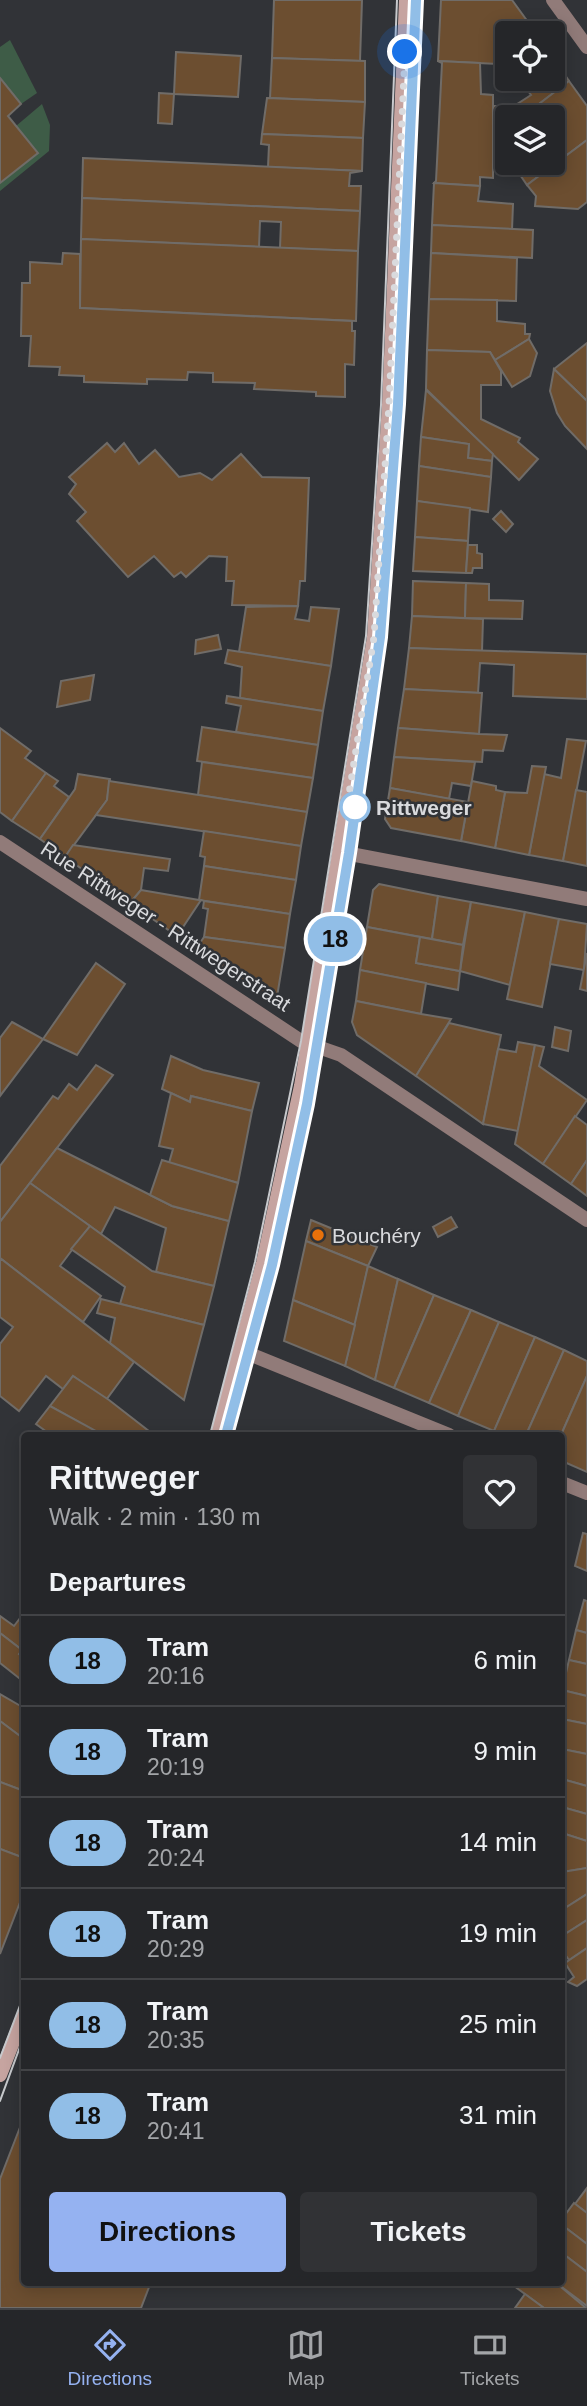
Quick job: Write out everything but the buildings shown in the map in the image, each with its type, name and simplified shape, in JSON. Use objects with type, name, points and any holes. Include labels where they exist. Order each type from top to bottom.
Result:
[{"type":"main road","points":[[218,1432],[242,1351],[309,1045],[374,637],[390,391],[407,0]]},
{"type":"main road","points":[[0,2075],[21,2022]]},
{"type":"street","points":[[553,0],[587,47]]},
{"type":"street","name":"Rue Rittweger - Rittwegerstraat","points":[[0,842],[309,1045],[341,1055],[587,1220]]},
{"type":"street","points":[[340,852],[587,899]]},
{"type":"street","points":[[242,1351],[442,1432]]},
{"type":"street","points":[[565,1484],[587,1493]]},
{"type":"green space","points":[[10,40],[37,93],[21,104],[0,78],[0,47]]},
{"type":"green space","points":[[42,104],[50,125],[49,151],[0,191],[0,183],[38,153],[16,126]]},
{"type":"tram line","points":[[211,1432],[255,1262],[301,1041],[366,636],[381,405],[397,0]]},
{"type":"tram line","points":[[227,1432],[272,1265],[310,1088],[380,637],[398,404],[416,0]]},
{"type":"tram line","name":"18","points":[[227,1432],[272,1265],[318,1049],[380,637],[398,404],[416,0]]},
{"type":"tram line","points":[[0,2058],[21,2003]]},
{"type":"tram line","points":[[0,2101],[21,2044]]},
{"type":"place","name":"Rittweger","points":[[355,807]]},
{"type":"place","name":"Bouchéry","points":[[318,1235]]},
{"type":"route","points":[[355,807],[347,806],[374,637],[389,404],[405,52]]}]
